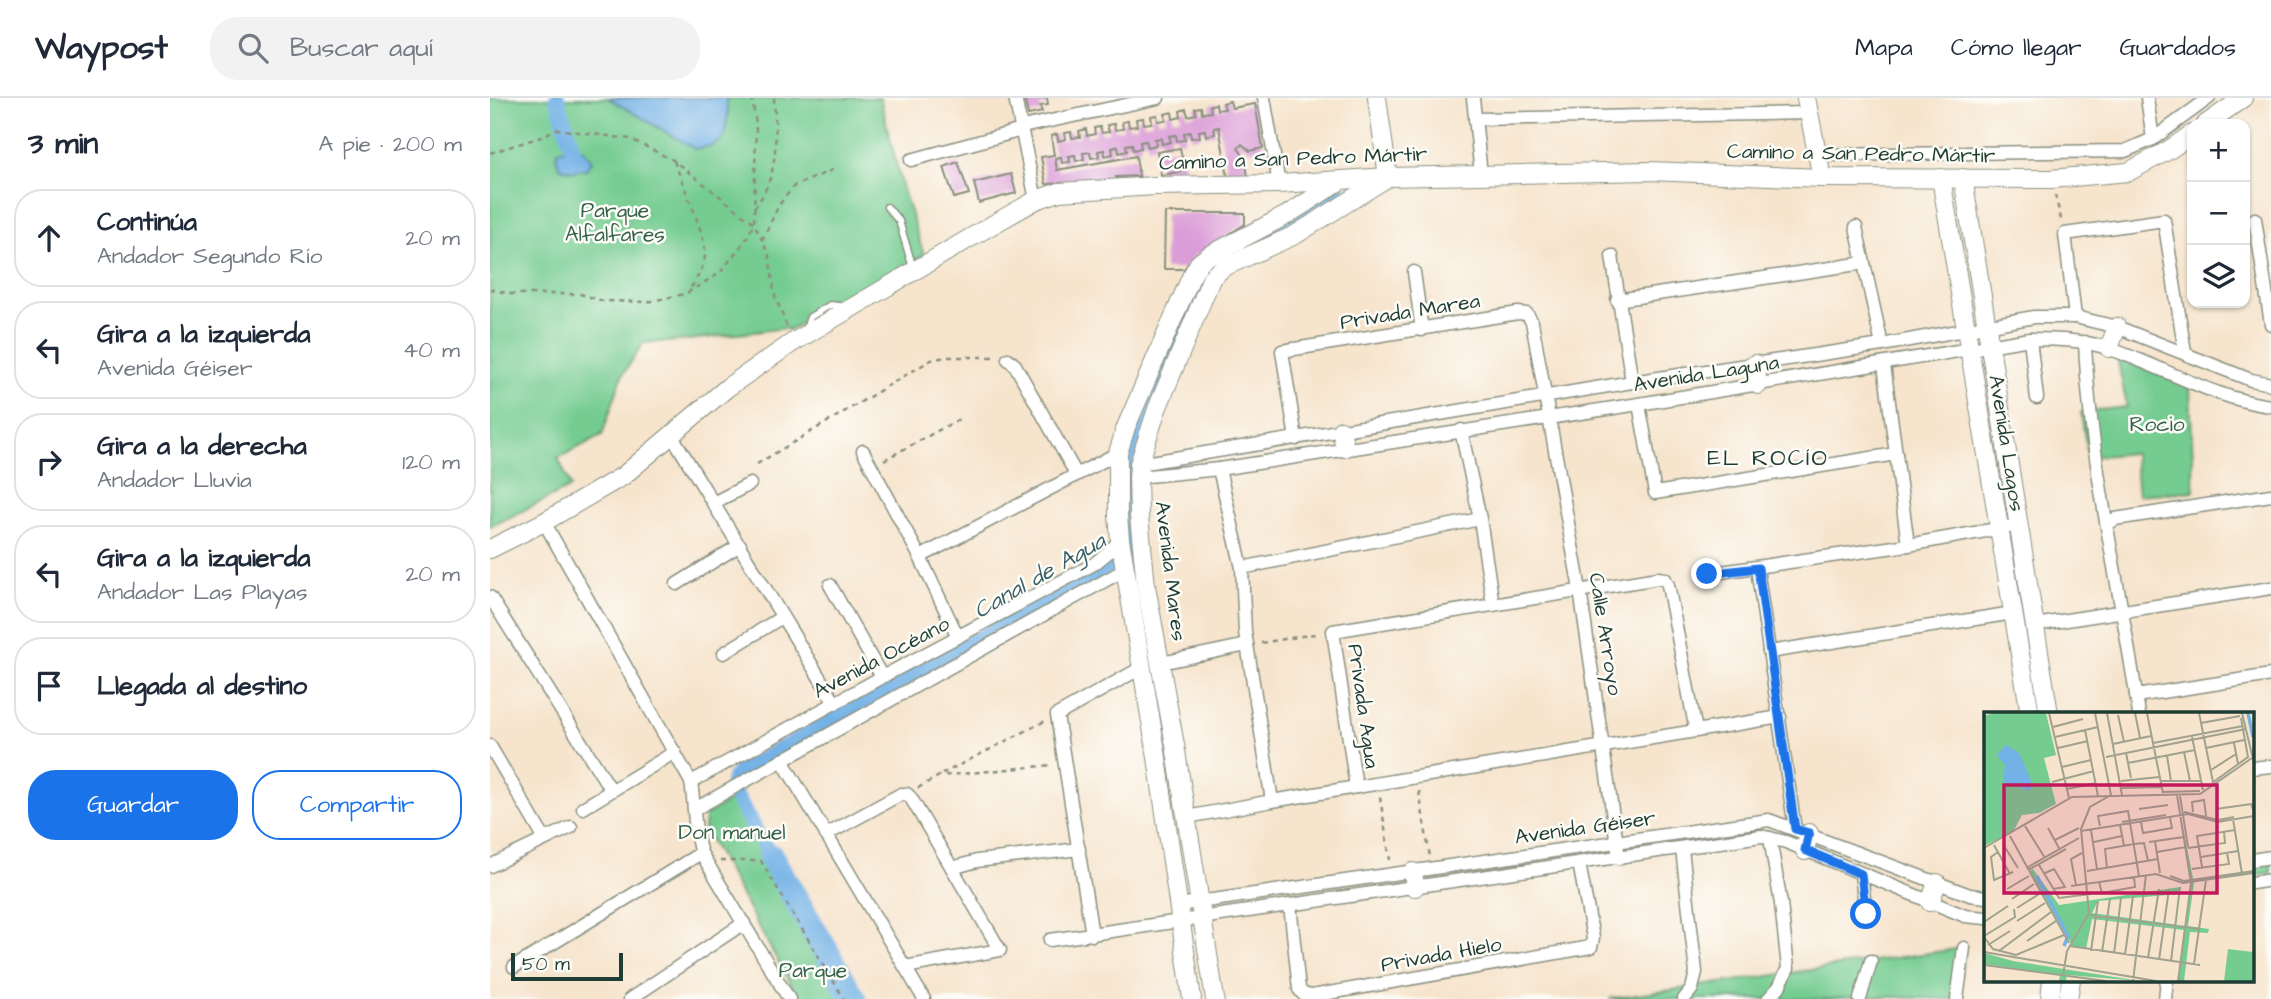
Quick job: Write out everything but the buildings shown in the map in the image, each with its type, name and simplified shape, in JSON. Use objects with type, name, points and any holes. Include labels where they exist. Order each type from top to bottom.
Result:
[{"type":"street","points":[[1015,98],[1037,200]]},
{"type":"street","points":[[911,160],[1022,128],[1158,98]]},
{"type":"street","points":[[1265,98],[1279,184]]},
{"type":"street","points":[[1377,98],[1388,177]]},
{"type":"street","points":[[1473,98],[1481,175]]},
{"type":"street","points":[[2147,98],[2153,139]]},
{"type":"street","points":[[1817,155],[2125,151],[2153,139],[2209,98]]},
{"type":"street","points":[[2213,119],[2243,98]]},
{"type":"street","points":[[1475,119],[1807,105],[1822,177]]},
{"type":"street","name":"Camino a San Pedro Mártir","points":[[490,549],[544,522],[623,476],[728,387],[798,340],[1037,200],[1059,192],[1388,177],[1649,171],[1822,177],[2051,178],[2128,172],[2187,137]]},
{"type":"street","name":"Avenida Mares","points":[[1215,999],[1187,817],[1143,565],[1139,470],[1157,409],[1212,277],[1224,267],[1295,235],[1388,177]]},
{"type":"street","name":"Avenida Lagos","points":[[1941,178],[2029,707]]},
{"type":"street","name":"Avenida Lagos","points":[[1963,178],[2048,706]]},
{"type":"street","name":"Avenida Mares","points":[[1192,999],[1156,751],[1120,539],[1116,486],[1118,453],[1166,331],[1199,263],[1222,248],[1287,215],[1341,180]]},
{"type":"street","points":[[2255,219],[2271,324]]},
{"type":"street","points":[[2075,317],[2065,234],[2164,220],[2185,352]]},
{"type":"street","points":[[1856,227],[1882,345]]},
{"type":"street","points":[[1612,256],[1632,382]]},
{"type":"street","points":[[1618,300],[1864,263]]},
{"type":"street","points":[[1414,272],[1422,330]]},
{"type":"street","name":"Privada Marea","points":[[1296,439],[1282,351],[1518,313],[1527,314],[1532,322],[1548,417]]},
{"type":"street","name":"Avenida Laguna","points":[[1139,470],[1219,468],[1544,396],[1882,345],[2034,317],[2075,317],[2117,327],[2251,380],[2271,384]]},
{"type":"street","points":[[2109,348],[2117,327]]},
{"type":"street","points":[[2031,339],[2037,398]]},
{"type":"street","name":"Avenida Laguna","points":[[1139,470],[1296,439],[1343,439],[1461,430],[1884,365],[2031,339],[2085,342],[2109,348],[2219,394],[2246,403],[2271,406]]},
{"type":"street","points":[[2085,342],[2087,391],[2139,712]]},
{"type":"street","points":[[1008,359],[1015,365],[1076,474]]},
{"type":"street","points":[[1755,364],[1758,385]]},
{"type":"street","points":[[1884,365],[1908,545]]},
{"type":"street","points":[[1639,404],[1655,493],[1896,454]]},
{"type":"street","name":"Calle Arroyo","points":[[1548,417],[1580,590],[1619,858]]},
{"type":"street","points":[[1461,430],[1480,519],[1493,605]]},
{"type":"street","points":[[671,434],[835,703]]},
{"type":"street","points":[[863,451],[920,557],[958,638]]},
{"type":"street","points":[[920,557],[1118,453]]},
{"type":"street","points":[[1219,468],[1242,568],[1247,645],[1272,801]]},
{"type":"street","points":[[713,503],[750,484]]},
{"type":"street","points":[[2108,524],[2115,519],[2271,495]]},
{"type":"street","points":[[1242,568],[1480,519]]},
{"type":"street","points":[[544,522],[691,782],[696,839],[704,857],[789,999]]},
{"type":"street","points":[[1707,574],[1908,545],[2019,525]]},
{"type":"street","name":"Avenida Océano","points":[[691,782],[1094,564],[1120,539]]},
{"type":"street","points":[[677,584],[740,545]]},
{"type":"street","points":[[1758,568],[1769,652],[1803,837]]},
{"type":"street","name":"Avenida Océano","points":[[695,809],[1125,569]]},
{"type":"street","name":"Privada Agua","points":[[1696,731],[1665,579],[1580,590],[1333,631],[1356,787],[1604,747],[1780,717]]},
{"type":"street","points":[[830,585],[882,677]]},
{"type":"street","points":[[2035,625],[2271,588]]},
{"type":"street","points":[[490,597],[611,790]]},
{"type":"street","points":[[1769,652],[2013,613]]},
{"type":"street","points":[[723,653],[782,617]]},
{"type":"street","points":[[1161,663],[1247,645]]},
{"type":"street","points":[[1092,935],[1057,715],[1141,668]]},
{"type":"street","points":[[2136,696],[2271,675]]},
{"type":"street","points":[[2029,707],[2048,706]]},
{"type":"street","points":[[1156,751],[1175,745]]},
{"type":"street","points":[[490,746],[544,838]]},
{"type":"street","points":[[583,808],[675,752]]},
{"type":"street","points":[[782,761],[924,999]]},
{"type":"street","points":[[1187,817],[1356,787]]},
{"type":"street","points":[[826,835],[901,794],[907,794],[1000,950],[905,967]]},
{"type":"street","name":"Avenida Géiser","points":[[1050,940],[1092,935],[1179,913],[1392,874],[1414,879],[1432,869],[1769,820],[1803,837],[1861,874],[1965,916],[1984,918]]},
{"type":"street","points":[[490,866],[571,827]]},
{"type":"street","name":"Avenida Géiser","points":[[1202,910],[1290,905],[1414,879],[1579,863],[1762,836],[1786,842],[1803,837],[1970,895],[1984,897]]},
{"type":"street","points":[[1768,999],[1787,973],[1788,963],[1770,838]]},
{"type":"street","points":[[952,868],[976,860],[1079,849]]},
{"type":"street","points":[[1682,849],[1696,972],[1692,989],[1684,999]]},
{"type":"street","points":[[514,967],[704,857]]},
{"type":"street","name":"Privada Hielo","points":[[1290,905],[1299,989],[1303,994],[1312,996],[1591,947],[1593,938],[1579,863]]},
{"type":"street","points":[[1861,874],[1866,914]]},
{"type":"street","points":[[1930,902],[1937,883]]},
{"type":"street","points":[[630,999],[744,923]]},
{"type":"street","points":[[1957,999],[1964,948]]},
{"type":"street","points":[[1860,999],[1871,961]]},
{"type":"lane","points":[[887,207],[900,221],[914,271]]},
{"type":"path","points":[[490,289],[511,294],[580,294],[603,300],[647,302],[688,292],[720,273],[747,238],[754,223],[756,125],[752,98]]},
{"type":"path","points":[[754,208],[765,195],[775,164],[774,98]]},
{"type":"path","points":[[490,153],[541,137],[555,129],[630,139],[673,160],[754,223],[769,255],[775,296],[798,340]]},
{"type":"path","points":[[673,160],[706,254],[688,292]]},
{"type":"path","points":[[762,240],[779,205],[794,186],[837,168]]},
{"type":"path","points":[[2051,178],[2065,234]]},
{"type":"path","points":[[757,464],[932,360],[946,357],[1008,359]]},
{"type":"path","points":[[872,467],[961,418]]},
{"type":"path","points":[[1247,645],[1333,631]]},
{"type":"path","points":[[907,794],[1057,715]]},
{"type":"path","points":[[939,776],[1065,764]]},
{"type":"path","points":[[1417,777],[1432,869]]},
{"type":"path","points":[[1378,784],[1392,874]]},
{"type":"path","points":[[704,857],[761,860],[844,999]]},
{"type":"green space","name":"Parque Alfalfares","points":[[490,98],[880,98],[903,190],[924,255],[788,331],[786,328],[643,343],[622,376],[602,435],[558,458],[571,487],[490,527]]},
{"type":"green space","name":"Rocio","points":[[2117,357],[2190,387],[2194,491],[2138,495],[2134,453],[2088,457],[2081,412],[2127,407]]},
{"type":"green space","name":"Parque","points":[[739,795],[780,868],[861,999],[799,999],[704,829],[705,816]]},
{"type":"green space","points":[[2271,863],[2271,873],[2254,876],[2254,866]]},
{"type":"green space","points":[[1964,948],[1957,999],[1609,999]]},
{"type":"water","points":[[608,98],[726,98],[728,114],[724,138],[712,146],[695,149]]},
{"type":"water","points":[[558,150],[584,150],[592,161],[586,169],[573,171],[560,168],[556,157]]},
{"type":"waterway","points":[[557,98],[573,149]]},
{"type":"waterway","name":"Canal de Agua","points":[[1239,249],[1288,227],[1340,192]]},
{"type":"waterway","name":"Canal de Agua","points":[[771,857],[732,790],[734,778],[739,772],[1112,564],[1128,548],[1128,469],[1133,441],[1191,297]]},
{"type":"waterway","name":"Don manuel","points":[[771,857],[854,999]]},
{"type":"district","name":"EL ROCÍO","points":[[1768,457]]},
{"type":"route","points":[[1707,574],[1758,568],[1795,829],[1809,833],[1805,850],[1861,874],[1866,914]]}]
